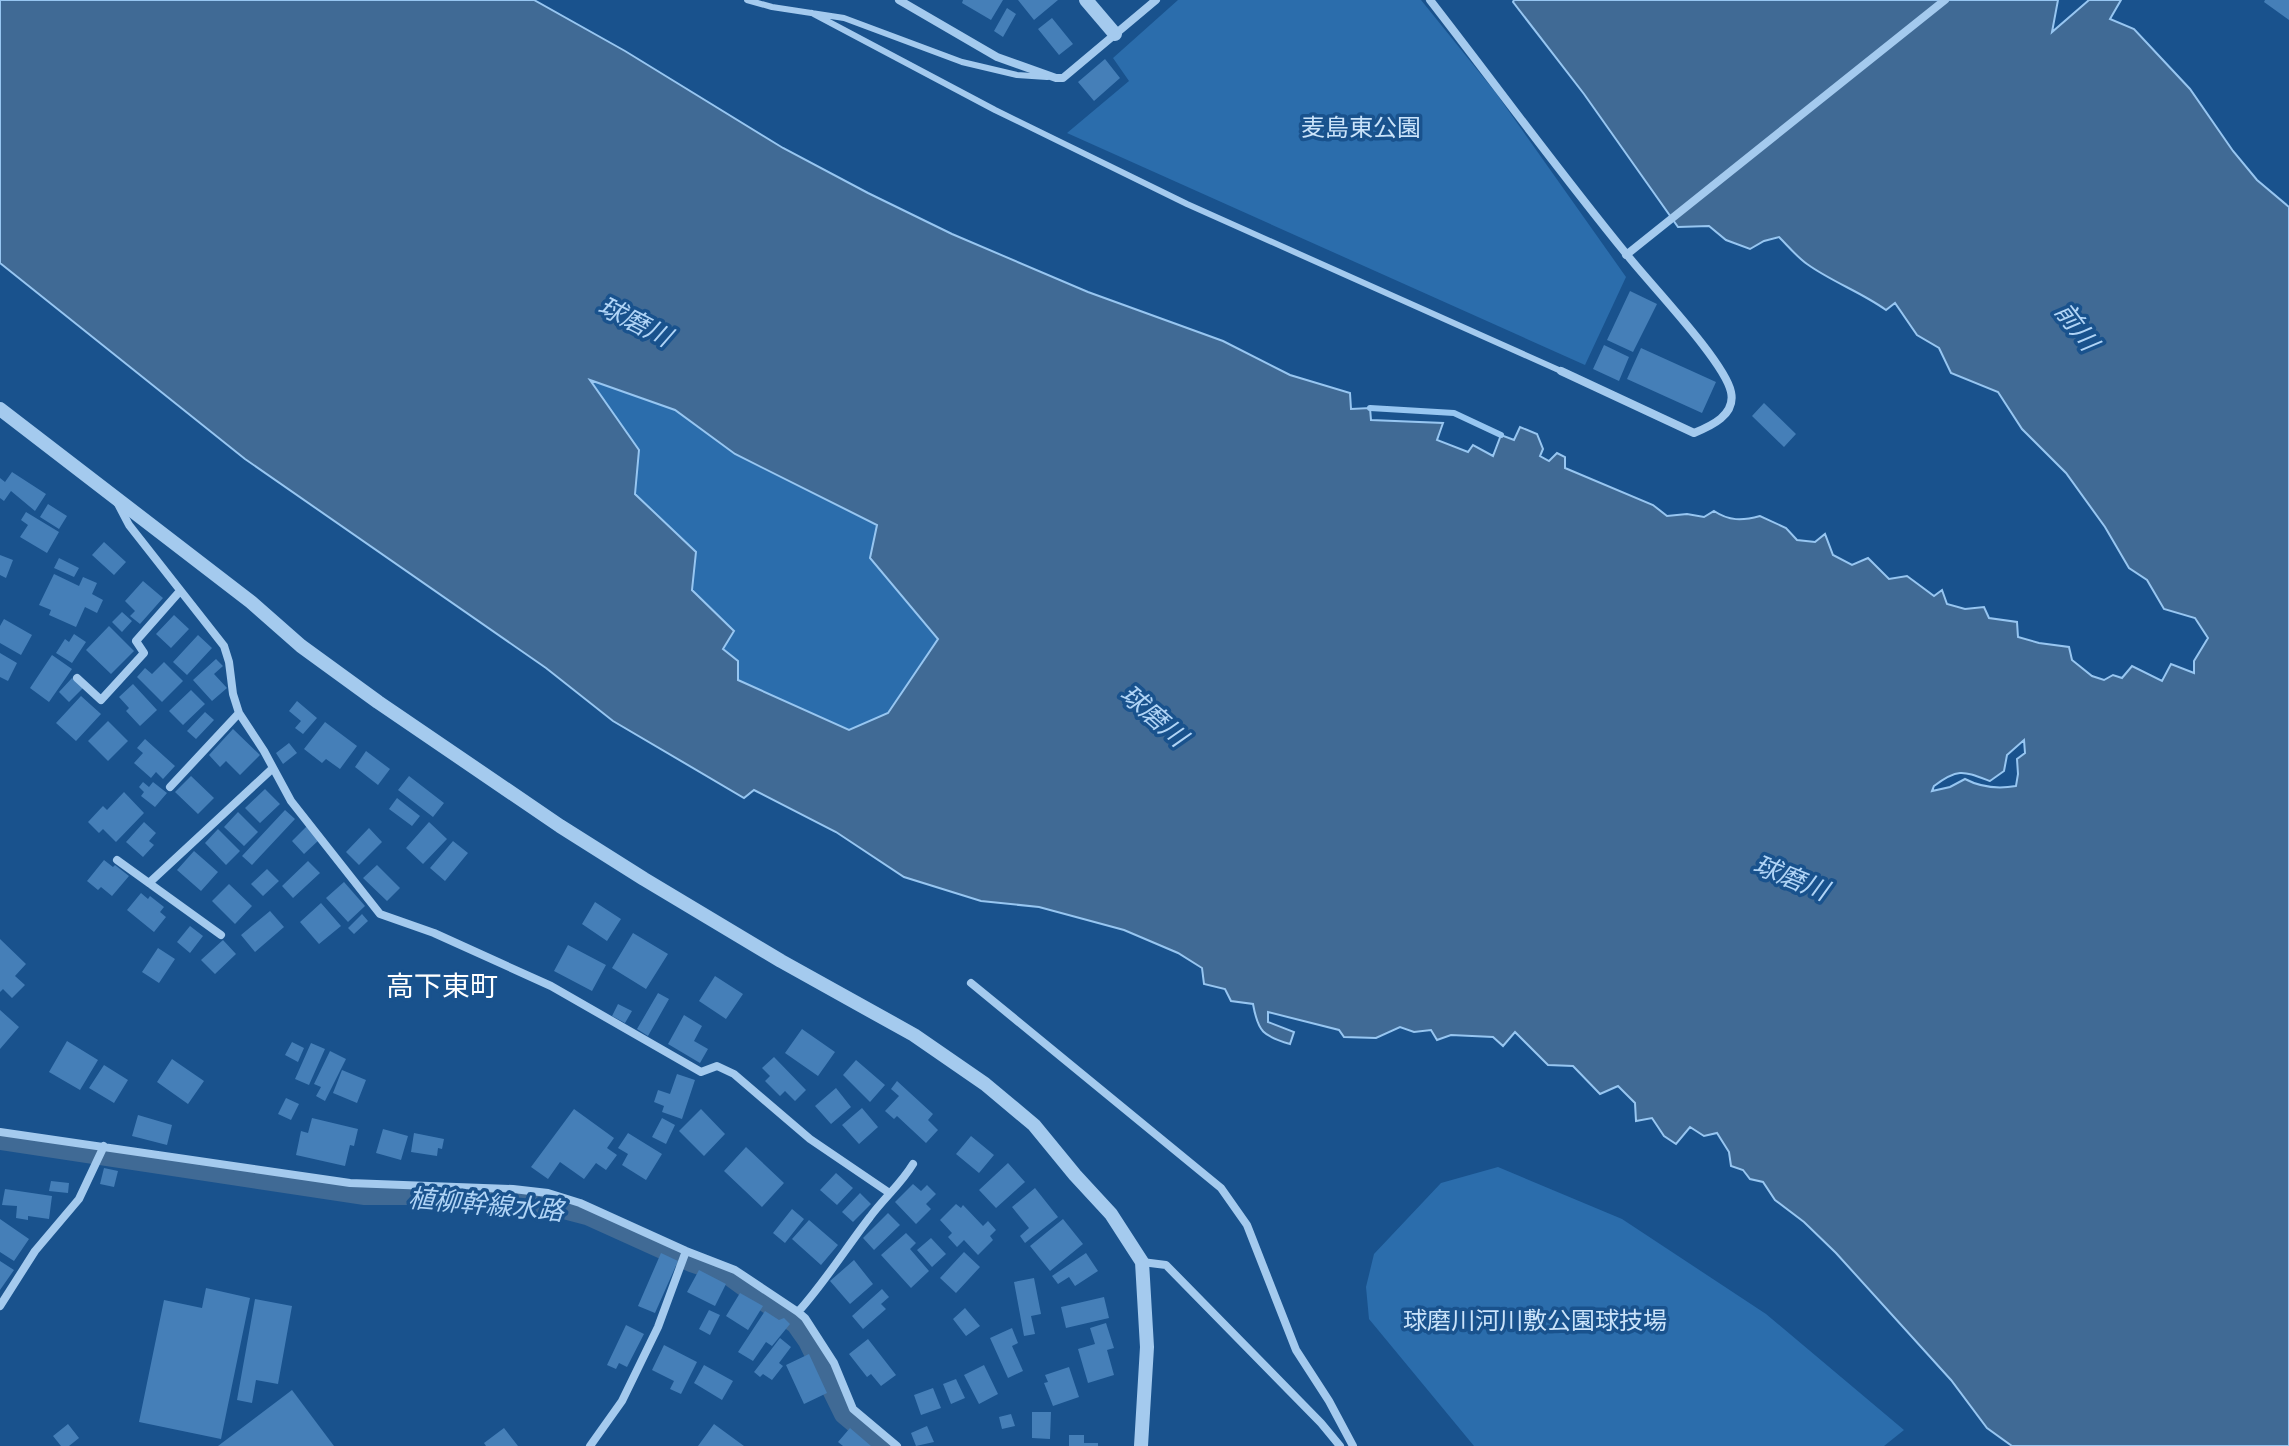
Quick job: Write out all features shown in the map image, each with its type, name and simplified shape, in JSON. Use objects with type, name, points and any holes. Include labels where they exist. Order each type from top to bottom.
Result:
[{"type":"street","points":[[899,0],[997,57],[1051,77],[1063,78],[1156,0]]},
{"type":"street","points":[[1086,0],[1115,34]]},
{"type":"street","points":[[1430,0],[1626,255],[1713,358],[1731,391],[1731,407],[1716,424],[1694,433],[1561,371]]},
{"type":"street","points":[[1626,255],[1945,0]]},
{"type":"street","points":[[0,409],[251,602],[301,646],[560,826],[781,961],[914,1035],[985,1084],[1034,1125],[1111,1214],[1142,1262],[1147,1347],[1141,1446]]},
{"type":"street","points":[[114,498],[129,525],[224,646],[239,713],[291,801],[380,914],[434,933],[551,986],[701,1072],[717,1066],[734,1074],[810,1139],[888,1192]]},
{"type":"street","points":[[77,678],[101,700],[144,653],[136,641],[180,591]]},
{"type":"street","points":[[170,787],[239,713]]},
{"type":"street","points":[[149,883],[273,768]]},
{"type":"street","points":[[117,860],[221,935]]},
{"type":"street","points":[[971,983],[1221,1188],[1247,1225],[1296,1350],[1353,1446]]},
{"type":"street","points":[[0,1132],[350,1183],[513,1189],[548,1193],[580,1203],[684,1256],[735,1270],[798,1312],[834,1363],[853,1409],[897,1446]]},
{"type":"street","points":[[1,1302],[35,1251],[79,1199],[103,1149]]},
{"type":"street","points":[[798,1312],[888,1192],[902,1182],[913,1164]]},
{"type":"street","points":[[590,1446],[628,1389],[658,1327],[684,1256]]},
{"type":"street","points":[[1142,1262],[1166,1265],[1340,1446]]},
{"type":"lane","points":[[747,0],[844,18],[962,62],[1017,75],[1051,77]]},
{"type":"lane","points":[[812,13],[995,110],[1187,204],[1561,371]]},
{"type":"green space","name":"麦島東公園","points":[[1178,0],[1421,0],[1496,93],[1626,277],[1585,365],[1067,133],[1129,81],[1113,58]]},
{"type":"green space","points":[[589,380],[676,410],[735,454],[877,525],[870,558],[938,639],[888,713],[850,730],[738,680],[723,650],[733,631],[692,590],[696,552],[635,494],[639,450]]},
{"type":"green space","name":"球磨川河川敷公園球技場","points":[[1498,1167],[1622,1219],[1766,1314],[1904,1430],[1884,1446],[1474,1446],[1369,1319],[1366,1287],[1374,1254],[1441,1183]]},
{"type":"water","points":[[0,0],[534,0],[625,51],[783,148],[868,193],[952,234],[1088,292],[1223,341],[1290,375],[1350,393],[1351,409],[1370,408],[1371,420],[1443,423],[1437,440],[1468,452],[1473,445],[1493,456],[1501,435],[1514,440],[1520,427],[1537,434],[1543,449],[1540,456],[1549,461],[1557,453],[1565,457],[1565,468],[1653,505],[1667,516],[1687,514],[1704,517],[1714,511],[1736,519],[1760,516],[1786,528],[1797,540],[1815,542],[1825,534],[1833,555],[1852,565],[1868,558],[1889,579],[1907,576],[1934,596],[1942,590],[1947,604],[1965,609],[1984,607],[1989,618],[2017,622],[2018,637],[2069,647],[2072,660],[2092,676],[2104,680],[2113,675],[2122,678],[2132,666],[2162,681],[2171,664],[2194,673],[2194,661],[2208,638],[2195,618],[2164,609],[2147,580],[2129,568],[2105,527],[2066,473],[2022,429],[1998,392],[1951,373],[1939,348],[1917,335],[1895,303],[1886,310],[1826,276],[1803,261],[1779,237],[1750,249],[1726,240],[1709,226],[1678,227],[1584,94],[1513,2],[2058,0],[2052,32],[2089,0],[2121,0],[2110,19],[2134,29],[2190,89],[2257,180],[2289,207],[2289,1446],[2012,1446],[1987,1428],[1951,1380],[1836,1253],[1804,1222],[1775,1200],[1763,1182],[1750,1179],[1743,1170],[1731,1166],[1729,1152],[1717,1133],[1704,1136],[1690,1127],[1676,1144],[1664,1136],[1652,1118],[1636,1121],[1635,1103],[1618,1086],[1600,1094],[1573,1066],[1548,1065],[1515,1032],[1503,1046],[1493,1037],[1451,1035],[1437,1040],[1431,1030],[1414,1032],[1400,1027],[1376,1038],[1344,1037],[1339,1030],[1268,1012],[1268,1022],[1294,1032],[1290,1044],[1281,1041],[1263,1032],[1253,1004],[1231,1001],[1225,989],[1204,984],[1202,968],[1178,953],[1124,930],[1039,907],[981,901],[904,877],[836,832],[754,790],[744,798],[613,721],[546,668],[245,459],[0,263]],"holes":[[[590,380],[675,410],[735,454],[877,525],[870,558],[938,639],[888,713],[849,730],[738,680],[738,661],[723,649],[734,631],[692,590],[696,552],[635,494],[639,450]],[[2024,740],[2025,753],[2017,759],[2016,786],[1990,787],[1965,779],[1932,791],[1934,786],[1955,774],[1967,773],[1990,781],[2004,771],[2007,755]]]},
{"type":"building","points":[[963,0],[1003,0],[991,20],[962,3]]},
{"type":"building","points":[[1018,0],[1058,0],[1034,20]]},
{"type":"building","points":[[2289,0],[2289,20],[2264,2]]},
{"type":"building","points":[[1007,8],[1016,14],[1003,37],[994,31]]},
{"type":"building","points":[[1052,18],[1073,44],[1059,55],[1038,29]]},
{"type":"building","points":[[1105,59],[1120,78],[1094,101],[1078,82]]},
{"type":"building","points":[[1630,291],[1657,304],[1633,352],[1607,340]]},
{"type":"building","points":[[1604,345],[1629,357],[1619,381],[1593,369]]},
{"type":"building","points":[[1641,348],[1716,382],[1702,413],[1627,379]]},
{"type":"building","points":[[1764,403],[1796,434],[1784,447],[1752,416]]},
{"type":"building","points":[[12,472],[46,494],[35,511],[11,491],[4,501],[0,498],[0,478],[5,482]]},
{"type":"building","points":[[48,504],[67,516],[59,529],[40,517]]},
{"type":"building","points":[[26,512],[59,532],[47,553],[20,537],[28,525],[21,520]]},
{"type":"building","points":[[104,542],[126,562],[114,575],[92,555]]},
{"type":"building","points":[[0,555],[13,560],[6,578],[0,575]]},
{"type":"building","points":[[59,558],[79,568],[74,577],[54,568]]},
{"type":"building","points":[[54,574],[79,586],[83,577],[97,583],[92,594],[103,600],[97,613],[85,607],[76,627],[49,615],[51,610],[39,605]]},
{"type":"building","points":[[143,581],[163,598],[140,624],[130,616],[135,611],[125,601]]},
{"type":"building","points":[[122,612],[132,621],[122,632],[112,622]]},
{"type":"building","points":[[174,615],[189,629],[171,648],[156,634]]},
{"type":"building","points":[[4,619],[32,635],[21,655],[0,643],[0,626]]},
{"type":"building","points":[[109,626],[134,651],[111,674],[86,650]]},
{"type":"building","points":[[74,634],[86,642],[72,663],[56,653],[65,639],[69,642]]},
{"type":"building","points":[[198,635],[212,648],[187,675],[173,662]]},
{"type":"building","points":[[0,653],[17,663],[8,681],[0,677]]},
{"type":"building","points":[[52,655],[72,669],[49,702],[30,688]]},
{"type":"building","points":[[216,659],[223,666],[214,674],[227,688],[212,701],[193,680]]},
{"type":"building","points":[[164,662],[183,681],[162,702],[137,677],[145,668],[152,674]]},
{"type":"building","points":[[72,678],[83,688],[69,702],[59,692]]},
{"type":"building","points":[[133,684],[157,710],[140,726],[126,711],[129,708],[119,697]]},
{"type":"building","points":[[191,690],[205,704],[183,725],[169,711]]},
{"type":"building","points":[[81,696],[101,714],[76,741],[56,723]]},
{"type":"building","points":[[297,701],[317,718],[303,734],[295,728],[301,721],[289,711]]},
{"type":"building","points":[[205,712],[214,720],[196,739],[187,731]]},
{"type":"building","points":[[108,721],[128,741],[108,761],[88,741]]},
{"type":"building","points":[[325,722],[357,746],[340,769],[326,759],[322,763],[304,749]]},
{"type":"building","points":[[233,729],[260,755],[240,775],[226,761],[220,767],[209,755]]},
{"type":"building","points":[[145,739],[175,766],[163,779],[156,772],[151,778],[134,763],[143,753],[137,748]]},
{"type":"building","points":[[289,743],[297,753],[283,764],[276,753]]},
{"type":"building","points":[[366,751],[390,769],[378,785],[355,767]]},
{"type":"building","points":[[191,776],[214,798],[198,814],[175,792]]},
{"type":"building","points":[[409,776],[444,803],[433,817],[398,790]]},
{"type":"building","points":[[143,782],[149,787],[153,782],[167,793],[155,807],[141,796],[144,792],[139,787]]},
{"type":"building","points":[[265,789],[280,804],[260,823],[245,808]]},
{"type":"building","points":[[124,792],[144,813],[116,842],[103,829],[99,833],[88,822],[103,806],[107,810]]},
{"type":"building","points":[[397,798],[420,816],[412,826],[389,809]]},
{"type":"building","points":[[285,810],[295,819],[252,865],[242,856]]},
{"type":"building","points":[[238,812],[258,832],[244,846],[224,827]]},
{"type":"building","points":[[144,822],[156,833],[149,841],[154,845],[143,857],[126,842]]},
{"type":"building","points":[[429,822],[447,839],[423,864],[406,848]]},
{"type":"building","points":[[307,826],[320,839],[304,854],[292,841]]},
{"type":"building","points":[[369,828],[382,842],[359,865],[346,852]]},
{"type":"building","points":[[218,829],[240,851],[226,865],[205,843]]},
{"type":"building","points":[[453,841],[468,853],[445,881],[430,868]]},
{"type":"building","points":[[194,851],[218,872],[201,891],[177,870]]},
{"type":"building","points":[[104,860],[129,876],[112,896],[87,881]]},
{"type":"building","points":[[308,861],[320,873],[293,898],[282,886]]},
{"type":"building","points":[[377,865],[400,888],[387,901],[363,878]]},
{"type":"building","points":[[267,869],[279,881],[263,896],[251,884]]},
{"type":"building","points":[[344,882],[365,906],[348,922],[326,898]]},
{"type":"building","points":[[229,884],[252,906],[235,924],[212,901]]},
{"type":"building","points":[[141,893],[164,907],[160,912],[166,917],[154,932],[127,910]]},
{"type":"building","points":[[595,902],[621,919],[607,941],[582,924]]},
{"type":"building","points":[[321,903],[341,926],[319,944],[300,922]]},
{"type":"building","points":[[270,911],[284,927],[255,952],[241,935]]},
{"type":"building","points":[[362,914],[368,921],[354,934],[348,928]]},
{"type":"building","points":[[190,926],[203,936],[190,953],[177,942]]},
{"type":"building","points":[[633,933],[668,954],[646,989],[612,968]]},
{"type":"building","points":[[0,939],[26,964],[15,976],[25,985],[12,998],[3,989],[0,992]]},
{"type":"building","points":[[223,940],[236,954],[215,974],[201,960]]},
{"type":"building","points":[[568,945],[606,965],[592,991],[554,971]]},
{"type":"building","points":[[158,948],[175,959],[159,983],[142,972]]},
{"type":"building","points":[[715,976],[743,994],[726,1019],[699,1001]]},
{"type":"building","points":[[658,993],[669,999],[648,1036],[637,1029]]},
{"type":"building","points":[[618,1004],[632,1011],[625,1023],[612,1016]]},
{"type":"building","points":[[0,1010],[19,1027],[0,1049]]},
{"type":"building","points":[[684,1015],[702,1026],[694,1041],[708,1049],[700,1063],[668,1044]]},
{"type":"building","points":[[802,1029],[835,1052],[818,1076],[785,1053]]},
{"type":"building","points":[[67,1041],[98,1060],[80,1090],[49,1072]]},
{"type":"building","points":[[292,1042],[304,1048],[298,1062],[285,1055]]},
{"type":"building","points":[[311,1043],[325,1049],[309,1085],[295,1079]]},
{"type":"building","points":[[330,1051],[346,1059],[325,1101],[316,1096],[321,1087],[314,1084]]},
{"type":"building","points":[[774,1057],[806,1090],[795,1101],[785,1091],[780,1096],[765,1081],[770,1076],[762,1068]]},
{"type":"building","points":[[172,1059],[204,1081],[188,1104],[157,1082]]},
{"type":"building","points":[[856,1060],[885,1085],[870,1102],[843,1075]]},
{"type":"building","points":[[104,1065],[128,1080],[114,1103],[89,1088]]},
{"type":"building","points":[[342,1070],[366,1080],[357,1103],[333,1093]]},
{"type":"building","points":[[677,1074],[695,1080],[682,1119],[662,1112],[664,1106],[654,1102],[658,1090],[670,1094]]},
{"type":"building","points":[[897,1081],[933,1114],[928,1120],[938,1130],[926,1143],[897,1116],[894,1119],[885,1111],[899,1096],[891,1089]]},
{"type":"building","points":[[836,1088],[851,1107],[831,1124],[815,1106]]},
{"type":"building","points":[[286,1098],[299,1104],[291,1120],[278,1114]]},
{"type":"building","points":[[862,1108],[878,1127],[859,1144],[842,1125]]},
{"type":"building","points":[[574,1109],[614,1138],[607,1148],[617,1155],[606,1170],[596,1163],[584,1179],[560,1162],[548,1179],[531,1167]]},
{"type":"building","points":[[701,1109],[725,1134],[704,1156],[679,1131]]},
{"type":"building","points":[[138,1115],[172,1125],[167,1145],[132,1136]]},
{"type":"building","points":[[312,1118],[358,1129],[345,1166],[296,1155],[301,1131],[308,1133]]},
{"type":"building","points":[[662,1118],[675,1125],[666,1144],[652,1137]]},
{"type":"building","points":[[383,1129],[408,1136],[401,1160],[376,1153]]},
{"type":"building","points":[[414,1133],[444,1139],[437,1156],[411,1152]]},
{"type":"building","points":[[628,1133],[662,1154],[646,1180],[622,1165],[628,1154],[618,1148]]},
{"type":"building","points":[[971,1136],[994,1155],[979,1173],[956,1154]]},
{"type":"building","points":[[746,1147],[784,1183],[762,1207],[724,1171]]},
{"type":"building","points":[[1008,1163],[1025,1182],[996,1208],[979,1190]]},
{"type":"building","points":[[104,1168],[118,1171],[114,1187],[100,1184]]},
{"type":"building","points":[[836,1173],[853,1188],[837,1205],[820,1190]]},
{"type":"building","points":[[51,1181],[69,1183],[68,1193],[49,1191]]},
{"type":"building","points":[[913,1184],[921,1191],[927,1185],[936,1194],[926,1204],[931,1209],[916,1224],[895,1202]]},
{"type":"building","points":[[1035,1188],[1058,1217],[1025,1243],[1020,1236],[1029,1228],[1012,1207]]},
{"type":"building","points":[[5,1189],[52,1196],[49,1219],[16,1218],[17,1206],[2,1205]]},
{"type":"building","points":[[860,1193],[871,1204],[853,1222],[842,1212]]},
{"type":"building","points":[[956,1204],[961,1208],[963,1205],[983,1226],[988,1221],[996,1230],[990,1236],[993,1240],[978,1255],[964,1240],[957,1247],[948,1237],[952,1233],[940,1220]]},
{"type":"building","points":[[792,1209],[804,1219],[785,1243],[773,1233]]},
{"type":"building","points":[[888,1213],[900,1225],[874,1250],[863,1238]]},
{"type":"building","points":[[0,1219],[29,1239],[14,1261],[0,1252]]},
{"type":"building","points":[[1063,1219],[1083,1244],[1050,1271],[1030,1246]]},
{"type":"building","points":[[809,1220],[838,1245],[821,1265],[792,1239]]},
{"type":"building","points":[[906,1233],[916,1243],[910,1249],[929,1271],[911,1288],[881,1255]]},
{"type":"building","points":[[931,1238],[946,1254],[932,1267],[917,1250]]},
{"type":"building","points":[[964,1252],[980,1267],[956,1293],[940,1278]]},
{"type":"building","points":[[661,1253],[678,1261],[655,1313],[638,1306]]},
{"type":"building","points":[[1086,1253],[1098,1271],[1075,1286],[1069,1277],[1058,1284],[1052,1276]]},
{"type":"building","points":[[854,1260],[873,1284],[850,1304],[830,1281]]},
{"type":"building","points":[[0,1261],[14,1270],[0,1290]]},
{"type":"building","points":[[699,1270],[726,1284],[715,1306],[687,1292]]},
{"type":"building","points":[[1034,1278],[1041,1314],[1031,1316],[1035,1334],[1024,1336],[1014,1282]]},
{"type":"building","points":[[206,1288],[250,1298],[221,1439],[139,1422],[164,1300],[202,1308]]},
{"type":"building","points":[[882,1289],[889,1297],[881,1304],[886,1309],[863,1329],[852,1316]]},
{"type":"building","points":[[740,1293],[763,1306],[748,1330],[726,1316]]},
{"type":"building","points":[[1104,1297],[1109,1318],[1066,1328],[1061,1307]]},
{"type":"building","points":[[255,1299],[292,1306],[278,1384],[256,1380],[252,1403],[237,1400]]},
{"type":"building","points":[[965,1308],[980,1326],[966,1336],[953,1319]]},
{"type":"building","points":[[709,1310],[720,1315],[710,1335],[699,1329]]},
{"type":"building","points":[[765,1311],[779,1320],[784,1318],[790,1324],[772,1346],[766,1342],[753,1361],[738,1352]]},
{"type":"building","points":[[1106,1323],[1114,1348],[1107,1350],[1114,1375],[1088,1383],[1078,1349],[1095,1344],[1090,1328]]},
{"type":"building","points":[[626,1325],[644,1334],[627,1367],[619,1363],[616,1369],[607,1365]]},
{"type":"building","points":[[1012,1328],[1018,1343],[1012,1346],[1023,1371],[1008,1378],[990,1338]]},
{"type":"building","points":[[780,1338],[791,1347],[779,1363],[783,1366],[772,1380],[763,1374],[760,1377],[754,1372]]},
{"type":"building","points":[[868,1339],[896,1375],[881,1386],[871,1374],[867,1377],[849,1354]]},
{"type":"building","points":[[664,1345],[697,1362],[681,1394],[670,1389],[674,1381],[652,1370]]},
{"type":"building","points":[[809,1354],[827,1393],[804,1404],[786,1365]]},
{"type":"building","points":[[704,1365],[733,1381],[722,1400],[694,1383]]},
{"type":"building","points":[[984,1365],[998,1394],[979,1404],[964,1375]]},
{"type":"building","points":[[1069,1367],[1079,1397],[1053,1406],[1044,1383],[1048,1382],[1045,1375]]},
{"type":"building","points":[[956,1379],[965,1398],[951,1404],[943,1384]]},
{"type":"building","points":[[933,1388],[941,1408],[921,1415],[914,1395]]},
{"type":"building","points":[[292,1390],[334,1446],[218,1446]]},
{"type":"building","points":[[1032,1412],[1051,1412],[1050,1439],[1032,1438]]},
{"type":"building","points":[[1011,1414],[1015,1426],[1002,1429],[999,1417]]},
{"type":"building","points":[[68,1424],[79,1438],[69,1446],[61,1446],[53,1436]]},
{"type":"building","points":[[714,1424],[744,1446],[698,1446]]},
{"type":"building","points":[[927,1426],[934,1442],[916,1446],[911,1433]]},
{"type":"building","points":[[504,1428],[518,1446],[486,1446],[484,1443]]},
{"type":"building","points":[[850,1428],[871,1446],[843,1446],[838,1442]]},
{"type":"building","points":[[1069,1435],[1084,1435],[1084,1443],[1098,1443],[1098,1446],[1069,1446]]},
{"type":"waterway","points":[[1370,408],[1454,413],[1501,435]]},
{"type":"waterway","name":"植柳幹線水路","points":[[0,1140],[365,1195],[422,1195],[545,1204],[587,1215],[691,1262],[727,1274],[796,1324],[808,1341],[844,1414],[882,1446]]},
{"type":"district","name":"高下東町","points":[[442,986]]},
{"type":"water label","name":"球磨川","points":[[635,321]]},
{"type":"water label","name":"前川","points":[[2077,326]]},
{"type":"water label","name":"球磨川","points":[[1154,715]]},
{"type":"water label","name":"球磨川","points":[[1791,877]]}]
